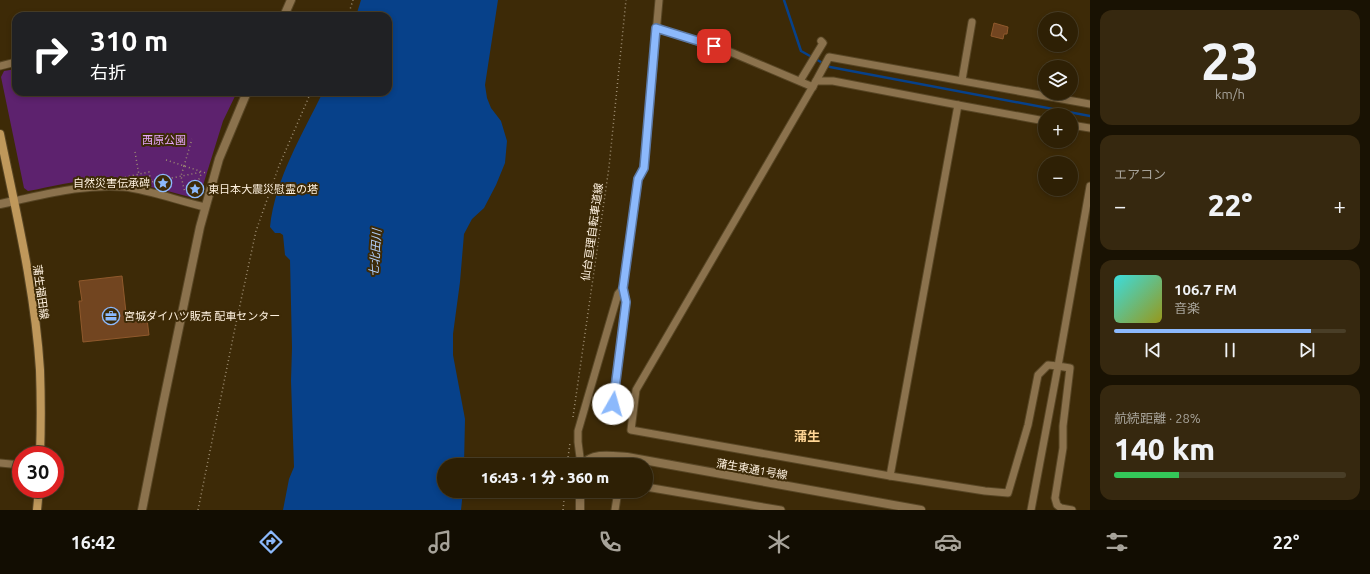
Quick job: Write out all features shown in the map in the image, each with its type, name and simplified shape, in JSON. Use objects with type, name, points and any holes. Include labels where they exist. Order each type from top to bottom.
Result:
[{"type":"main road","name":"蒲生福田線","points":[[0,134],[27,266],[35,322],[40,370],[40,446]]},
{"type":"main road","points":[[37,510],[38,498]]},
{"type":"street","points":[[286,12],[291,0]]},
{"type":"street","points":[[611,418],[626,302],[623,288],[638,179],[644,168],[659,0]]},
{"type":"street","points":[[962,80],[972,22]]},
{"type":"street","points":[[656,28],[728,51],[809,83],[833,81],[1038,119]]},
{"type":"street","points":[[809,83],[809,69],[824,43],[820,41]]},
{"type":"street","points":[[1072,510],[1061,508],[1057,505],[1055,498],[1063,448],[1063,426],[1070,368],[1048,365],[1038,375],[1028,425],[1008,493],[890,476],[631,430],[636,390],[809,83],[820,74],[829,57],[1090,104]]},
{"type":"street","points":[[0,66],[12,63]]},
{"type":"street","points":[[142,510],[163,401],[205,207],[219,159],[245,96]]},
{"type":"street","points":[[890,476],[958,105]]},
{"type":"street","points":[[1078,126],[1090,128]]},
{"type":"street","points":[[1031,510],[1090,186]]},
{"type":"street","points":[[0,204],[69,189],[84,187],[110,187],[147,192],[205,207]]},
{"type":"street","points":[[581,458],[578,430],[618,294],[623,288]]},
{"type":"street","name":"蒲生東通1号線","points":[[592,458],[598,456],[633,458]]},
{"type":"street","name":"蒲生東通1号線","points":[[653,462],[921,510]]},
{"type":"street","points":[[0,463],[12,464]]},
{"type":"street","points":[[653,488],[781,510]]},
{"type":"street","points":[[580,498],[580,510]]},
{"type":"street","points":[[615,510],[617,498]]},
{"type":"path","points":[[349,12],[353,0]]},
{"type":"path","name":"仙台亘理自転車道線","points":[[573,421],[610,167],[626,0]]},
{"type":"path","points":[[198,510],[256,230],[279,166],[309,96]]},
{"type":"path","points":[[192,139],[181,176],[185,193],[190,195],[202,172]]},
{"type":"path","points":[[135,152],[139,174]]},
{"type":"path","points":[[166,160],[205,173]]},
{"type":"path","points":[[116,180],[149,172],[151,182],[202,172]]},
{"type":"path","points":[[568,458],[571,436]]},
{"type":"path","points":[[563,510],[564,498]]},
{"type":"green space","name":"西原公園","points":[[12,70],[12,96],[235,96],[223,121],[200,195],[194,198],[158,189],[110,180],[72,182],[28,191],[24,188],[1,77],[4,71]]},
{"type":"water","name":"七北田川","points":[[361,0],[498,0],[485,85],[487,98],[491,108],[501,121],[507,141],[505,163],[484,208],[472,219],[464,234],[460,282],[453,334],[453,355],[465,419],[464,458],[437,458],[437,498],[462,498],[461,510],[283,510],[289,479],[294,467],[291,381],[292,348],[290,260],[285,255],[283,235],[280,233],[275,233],[270,227],[273,209],[277,192],[290,158],[321,96],[392,96],[392,12],[357,12]]},
{"type":"building","points":[[994,23],[1008,27],[1007,34],[1004,34],[1003,39],[991,36]]},
{"type":"building","points":[[122,276],[127,322],[147,319],[149,335],[83,342],[79,301],[82,301],[79,281]]},
{"type":"waterway","points":[[784,0],[801,51],[830,67],[1090,116]]},
{"type":"place","name":"自然災害伝承碑","points":[[163,183]]},
{"type":"place","name":"東日本大震災慰霊の塔","points":[[195,189]]},
{"type":"place","name":"宮城ダイハツ販売 配車センター","points":[[111,316]]},
{"type":"district","name":"蒲生","points":[[807,436]]},
{"type":"route","points":[[613,404],[626,302],[623,288],[638,179],[644,168],[656,28],[714,46]]}]
